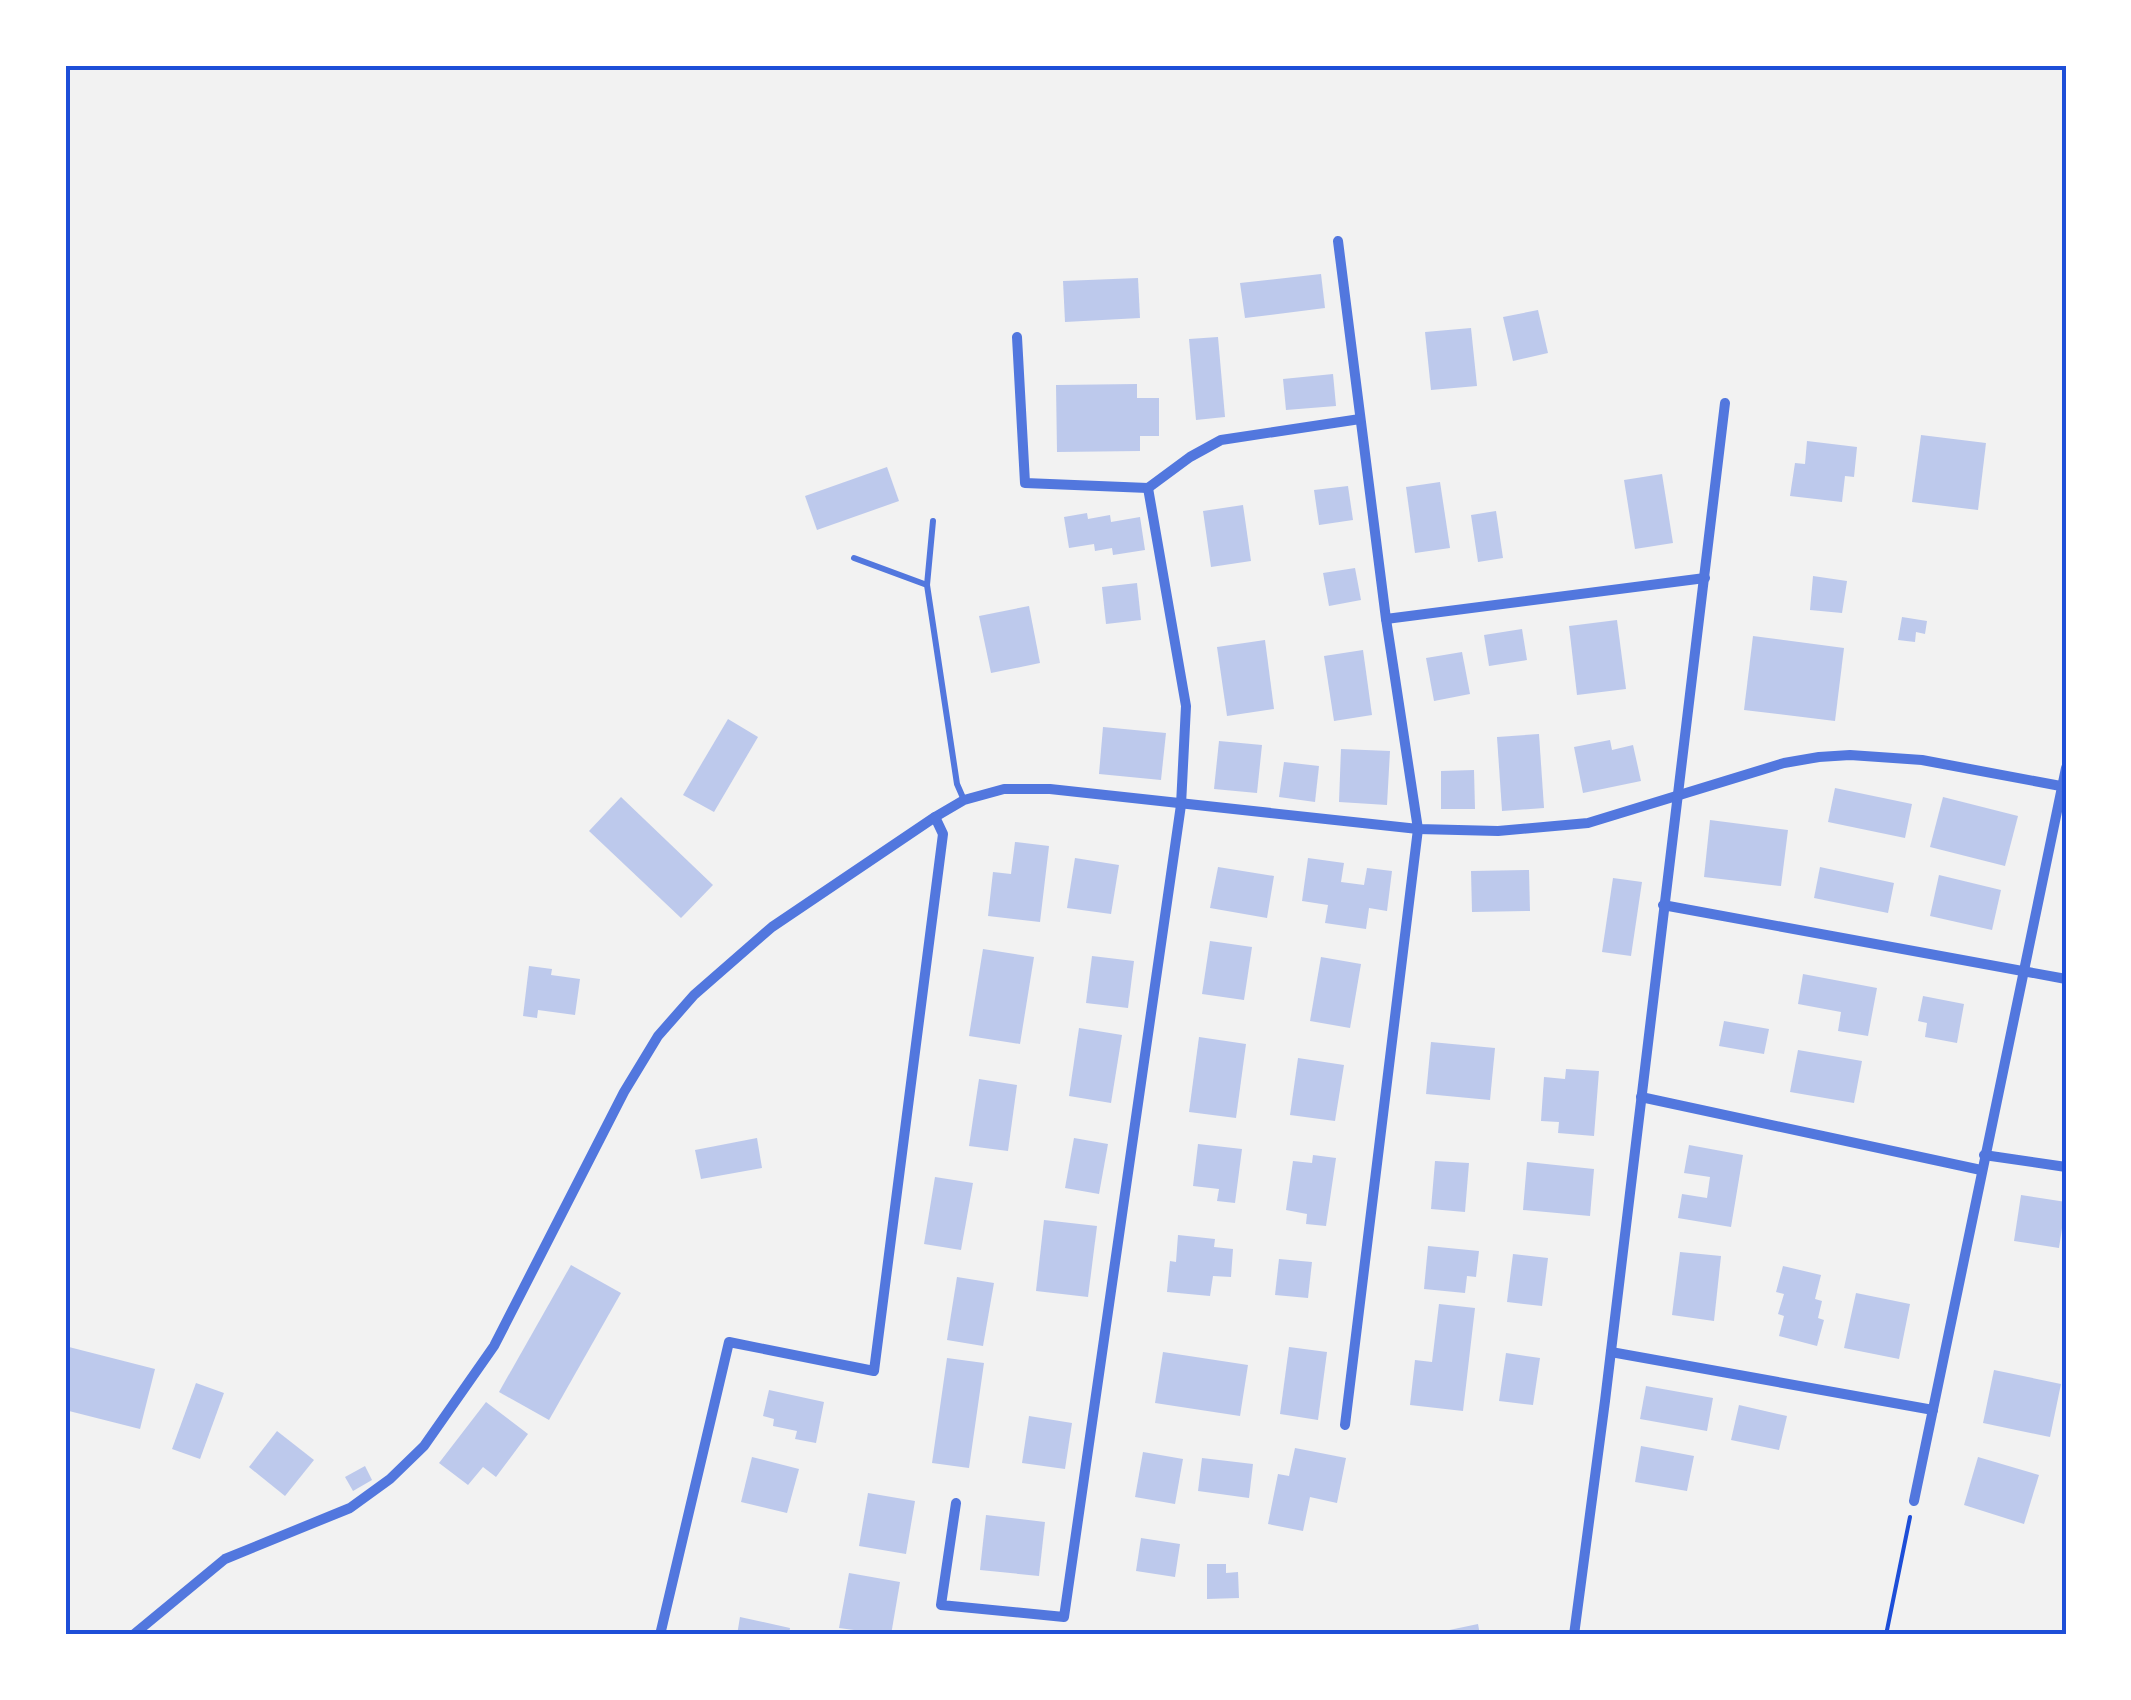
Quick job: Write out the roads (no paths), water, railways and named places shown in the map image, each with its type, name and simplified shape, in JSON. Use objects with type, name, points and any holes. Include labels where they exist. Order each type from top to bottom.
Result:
[{"type":"street","points":[[1338,240],[1386,620],[1418,829],[1345,1424]]},
{"type":"street","points":[[1018,337],[1025,482],[1148,488],[1190,456],[1221,440],[1360,418]]},
{"type":"street","points":[[1574,1635],[1726,403]]},
{"type":"street","points":[[956,1503],[942,1605],[1064,1617],[1182,806],[1186,706],[1148,488]]},
{"type":"street","points":[[1386,620],[1705,578]]},
{"type":"street","points":[[134,1635],[225,1558],[350,1508],[408,1464],[440,1428],[494,1346],[624,1092],[658,1036],[694,995],[772,927],[964,800],[1020,788],[1418,829],[1498,831],[1588,823],[1784,763],[1850,755],[1950,764],[2064,787]]},
{"type":"street","points":[[1914,1502],[2066,768]]},
{"type":"street","points":[[660,1635],[729,1342],[874,1371],[943,834],[935,817]]},
{"type":"street","points":[[1663,906],[2066,979]]},
{"type":"street","points":[[1641,1097],[1981,1170]]},
{"type":"street","points":[[1984,1156],[2066,1167]]},
{"type":"street","points":[[1610,1352],[1933,1410]]},
{"type":"lane","points":[[933,521],[927,585],[957,784],[964,800]]},
{"type":"lane","points":[[854,558],[927,585]]}]
